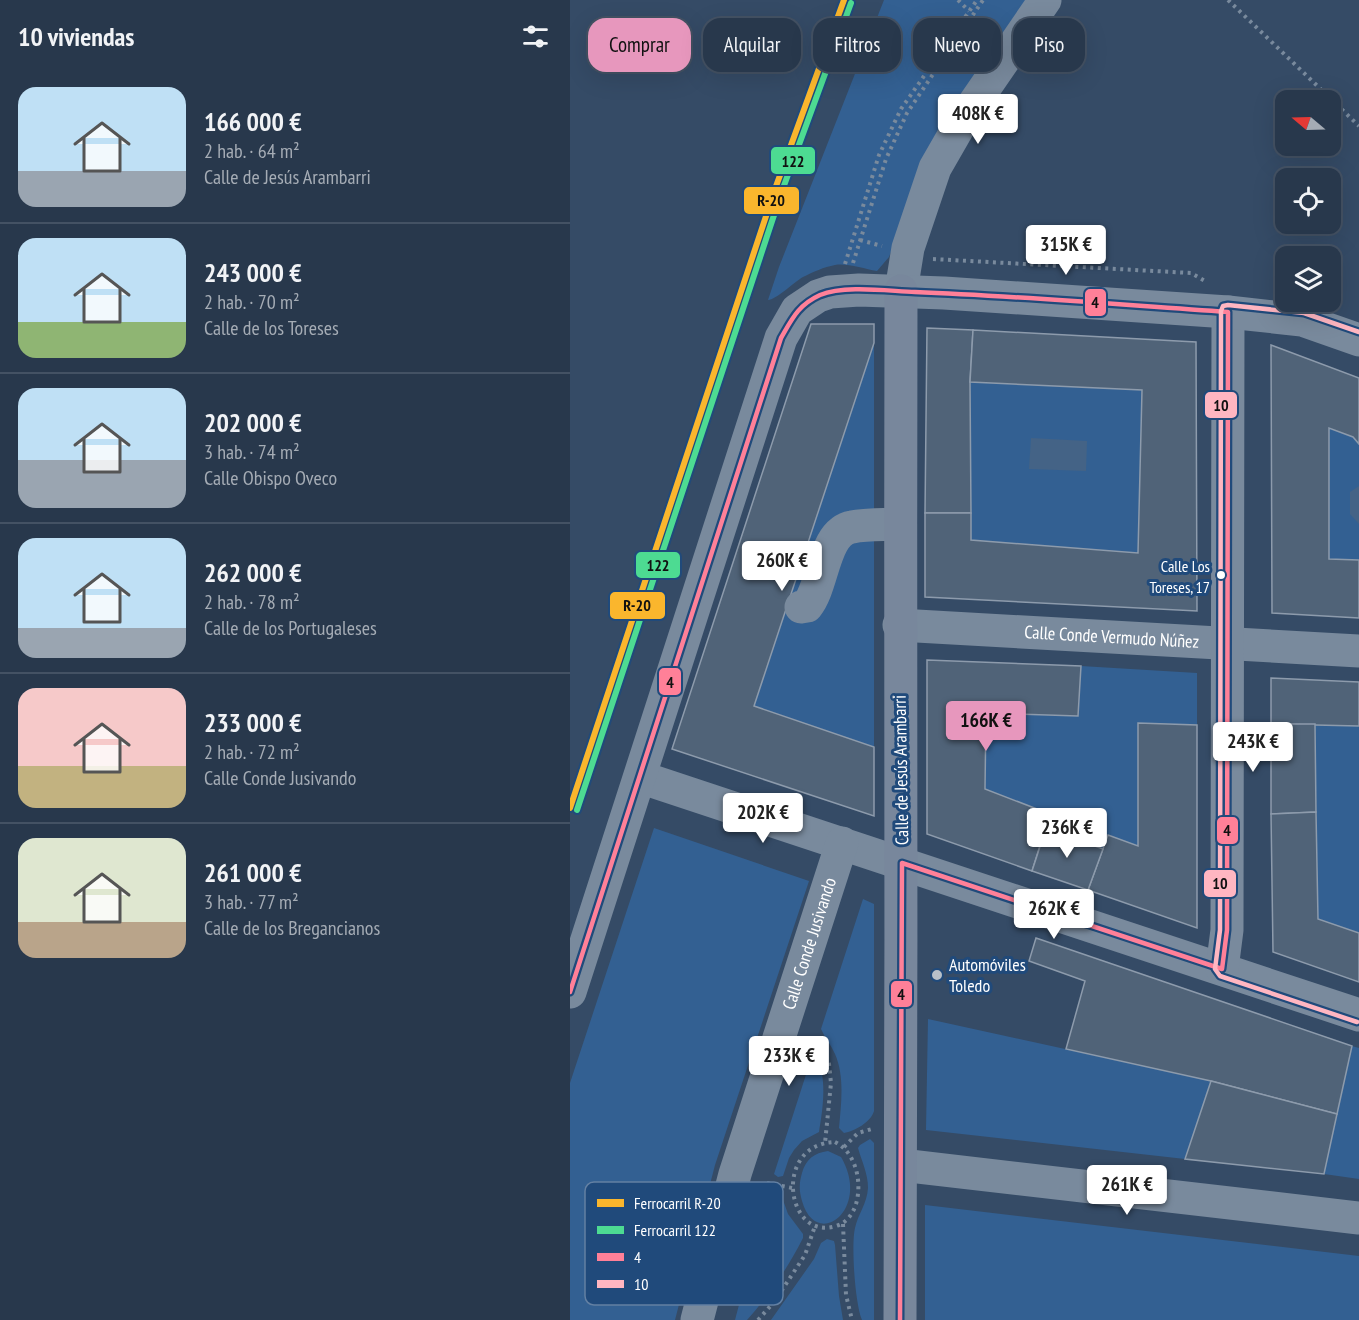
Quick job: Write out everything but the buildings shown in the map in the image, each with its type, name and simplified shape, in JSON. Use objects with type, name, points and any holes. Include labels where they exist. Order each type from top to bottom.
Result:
[{"type":"main road","name":"Calle de Jesús Arambarri","points":[[900,1320],[901,291]]},
{"type":"street","points":[[901,291],[908,252],[935,168],[962,121],[1045,0]]},
{"type":"street","points":[[570,992],[782,338],[797,310],[818,296],[830,292],[901,291],[1228,312],[1302,321],[1359,340]]},
{"type":"street","points":[[1222,969],[1227,930],[1228,312]]},
{"type":"street","points":[[801,607],[807,606],[814,597],[830,546],[838,533],[850,527],[900,524]]},
{"type":"street","name":"Calle Conde Vermudo Núñez","points":[[899,625],[1359,651]]},
{"type":"street","points":[[640,777],[1359,1015]]},
{"type":"street","name":"Calle Conde Jusivando","points":[[733,1182],[842,843]]},
{"type":"street","points":[[901,1164],[1359,1218]]},
{"type":"street","name":"Calle Conde Jusivando","points":[[697,1320],[701,1305]]},
{"type":"path","points":[[958,0],[969,11]]},
{"type":"path","points":[[843,268],[879,155],[901,109],[977,0]]},
{"type":"path","points":[[852,268],[886,159],[907,113],[983,0]]},
{"type":"path","points":[[1228,0],[1359,126]]},
{"type":"path","points":[[860,240],[937,260],[1191,273],[1210,284]]},
{"type":"path","points":[[811,1041],[819,1044],[829,1064],[831,1083],[825,1143]]},
{"type":"path","points":[[844,1147],[858,1133],[878,1127]]},
{"type":"path","points":[[835,1142],[844,1147],[852,1157],[856,1173],[857,1202],[852,1214],[843,1224],[828,1228],[815,1226],[796,1208],[792,1188],[795,1168],[799,1158],[809,1149],[835,1142]]},
{"type":"path","points":[[783,1186],[792,1188]]},
{"type":"path","points":[[843,1224],[846,1295],[852,1320]]},
{"type":"path","points":[[783,1288],[805,1255],[815,1226]]},
{"type":"path","points":[[758,1320],[771,1305]]},
{"type":"shaded area","points":[[884,0],[1027,0],[1017,18],[1013,18],[1013,26],[1001,47],[1001,18],[913,18],[913,72],[988,72],[897,237],[889,257],[877,271],[845,265],[831,266],[803,277],[776,297],[768,300],[856,72],[901,72],[901,18],[877,18]]},
{"type":"shaded area","points":[[874,343],[874,747],[754,706]]},
{"type":"shaded area","points":[[970,382],[1142,390],[1138,553],[971,540]]},
{"type":"shaded area","points":[[1329,428],[1353,437],[1359,444],[1359,560],[1329,559]]},
{"type":"shaded area","points":[[1031,438],[1087,441],[1086,471],[1029,469]]},
{"type":"shaded area","points":[[1359,486],[1359,524],[1350,514],[1350,492]]},
{"type":"shaded area","points":[[1081,666],[1197,673],[1197,725],[1139,723],[1138,846],[1108,835],[1103,849],[1046,828],[1050,814],[985,789],[986,713]]},
{"type":"shaded area","points":[[1315,724],[1359,726],[1359,933],[1318,919]]},
{"type":"shaded area","points":[[654,828],[809,881],[711,1182],[585,1182],[585,1305],[679,1305],[675,1320],[570,1320],[570,1083]]},
{"type":"shaded area","points":[[863,899],[874,904],[874,1111],[870,1119],[862,1125],[844,1133],[839,1128],[842,1091],[840,1072],[833,1051],[821,1029]]},
{"type":"shaded area","points":[[928,1019],[1211,1081],[1185,1159],[926,1130]]},
{"type":"shaded area","points":[[1352,1046],[1359,1048],[1359,1179],[1324,1174]]},
{"type":"shaded area","points":[[815,1055],[822,1072],[823,1082],[819,1132],[802,1141],[789,1158],[783,1176],[778,1177],[774,1174],[812,1056]]},
{"type":"shaded area","points":[[870,1139],[874,1143],[874,1320],[862,1320],[856,1288],[854,1236],[868,1188],[858,1148]]},
{"type":"shaded area","points":[[828,1151],[841,1157],[849,1176],[850,1193],[846,1207],[838,1218],[829,1223],[818,1223],[809,1216],[802,1201],[800,1180],[808,1160],[819,1153]]},
{"type":"shaded area","points":[[783,1200],[788,1214],[803,1234],[803,1238],[784,1271]]},
{"type":"shaded area","points":[[925,1205],[1359,1256],[1359,1320],[925,1320]]},
{"type":"shaded area","points":[[827,1239],[834,1241],[843,1320],[771,1320],[814,1259],[821,1243]]},
{"type":"shaded area","points":[[739,1305],[760,1305],[747,1320],[735,1320]]},
{"type":"rail line","name":"R-20","points":[[570,808],[775,189],[844,0]]},
{"type":"rail line","name":"122","points":[[577,810],[782,191],[851,3]]},
{"type":"transit line","name":"4","points":[[570,992],[781,338],[801,308],[812,299],[830,292],[866,289],[1228,312],[1227,930],[1222,969],[902,863],[900,1320]]},
{"type":"transit line","name":"10","points":[[1357,1022],[1220,976],[1215,969],[1220,930],[1221,311],[1223,306],[1228,305],[1304,313],[1359,332]]},
{"type":"place","name":"Calle Los Toreses, 17","points":[[1221,575]]},
{"type":"place","name":"Automóviles Toledo","points":[[937,975]]}]
